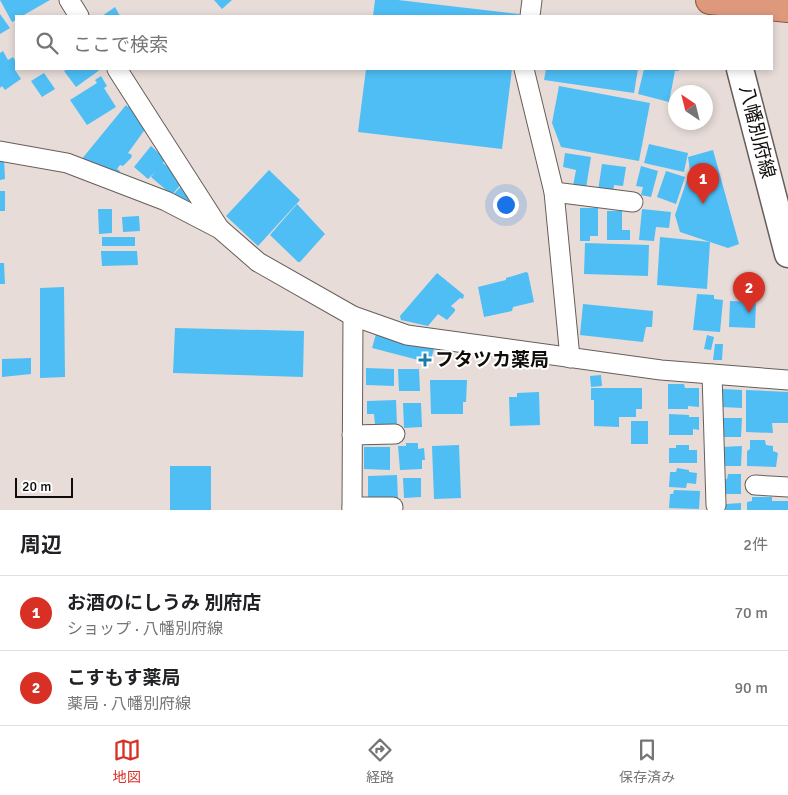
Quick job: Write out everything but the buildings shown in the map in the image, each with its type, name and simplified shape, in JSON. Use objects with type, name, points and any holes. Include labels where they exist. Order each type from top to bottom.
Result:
[{"type":"highway","points":[[721,4],[788,8]]},
{"type":"main road","name":"八幡別府線","points":[[740,70],[788,254]]},
{"type":"street","points":[[69,0],[78,15]]},
{"type":"street","points":[[530,15],[532,0]]},
{"type":"street","points":[[118,70],[220,229]]},
{"type":"street","points":[[524,70],[554,192],[570,358]]},
{"type":"street","points":[[0,151],[67,163],[166,201],[220,229],[258,262],[353,316],[408,335],[661,370],[788,380]]},
{"type":"street","points":[[554,192],[633,202]]},
{"type":"street","points":[[353,316],[352,508],[394,507]]},
{"type":"street","points":[[712,374],[716,505]]},
{"type":"street","points":[[352,435],[395,434]]},
{"type":"street","points":[[755,485],[788,487]]},
{"type":"place","name":"お酒のにしうみ 別府店","points":[[703,204]]},
{"type":"place","name":"こすもす薬局","points":[[749,313]]},
{"type":"place","name":"フタツカ薬局","points":[[425,360]]}]
